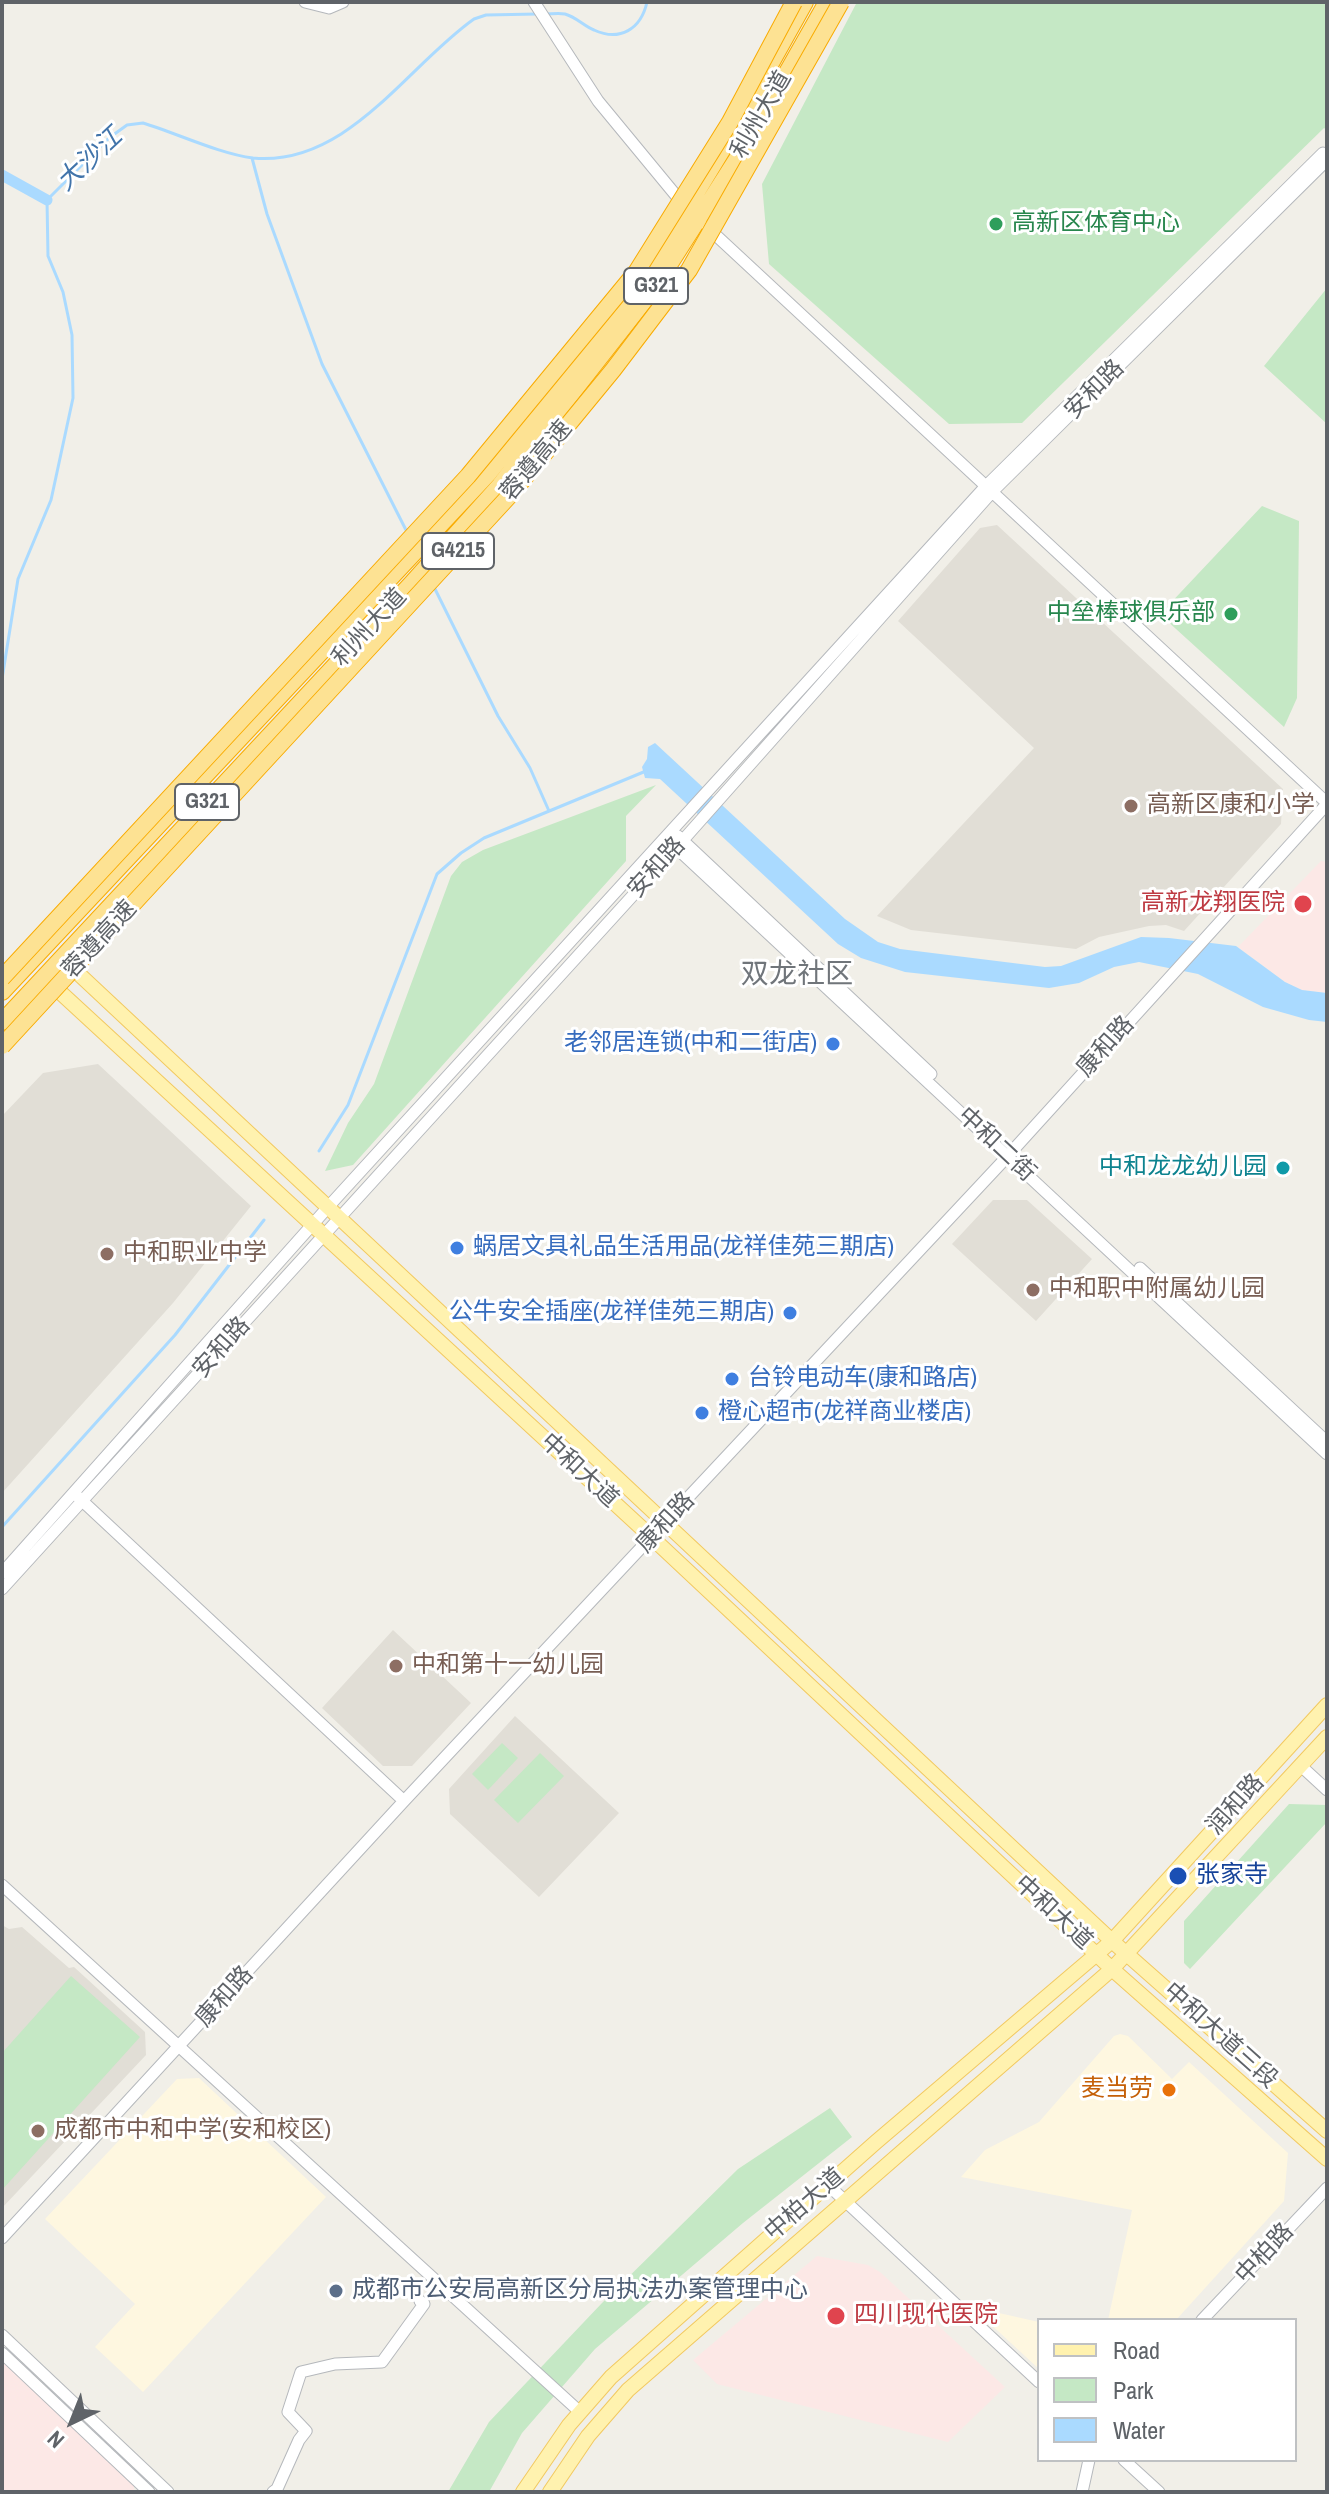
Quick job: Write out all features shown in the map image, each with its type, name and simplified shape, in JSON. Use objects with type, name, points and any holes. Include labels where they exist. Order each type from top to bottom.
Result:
[{"type":"highway","name":"蓉遵高速","points":[[2,978],[468,476],[637,271],[730,122],[794,2]]},
{"type":"highway","name":"利州大道","points":[[2,1022],[500,485],[655,287],[805,2]]},
{"type":"highway","name":"利州大道","points":[[2,992],[488,474],[644,279],[747,143],[827,2]]},
{"type":"highway","name":"蓉遵高速","points":[[2,1046],[511,494],[613,370],[689,270],[841,2]]},
{"type":"main road","name":"中和大道","points":[[61,958],[1112,1941]]},
{"type":"main road","name":"中和大道","points":[[43,977],[652,1538],[1112,1969]]},
{"type":"main road","name":"润和路","points":[[1112,1941],[1327,1705]]},
{"type":"main road","name":"润和路","points":[[1126,1953],[1327,1737]]},
{"type":"main road","name":"中和大道三段","points":[[1112,1941],[1327,2131]]},
{"type":"main road","name":"中柏大道","points":[[523,2492],[580,2412],[621,2368],[1112,1941]]},
{"type":"main road","name":"中柏大道","points":[[550,2492],[588,2436],[628,2390],[1112,1969],[1126,1953]]},
{"type":"main road","name":"中和大道三段","points":[[1112,1969],[1327,2159]]},
{"type":"street","points":[[305,2],[329,8],[343,2]]},
{"type":"street","points":[[534,2],[598,101],[693,214],[1327,804]]},
{"type":"street","name":"安和路","points":[[2,1589],[313,1224],[716,781],[989,489],[1326,156]]},
{"type":"street","name":"安和路","points":[[2,1573],[78,1497],[341,1218],[679,844],[989,489]]},
{"type":"street","name":"康和路","points":[[2,2238],[404,1801],[1010,1152],[1327,804]]},
{"type":"street","name":"中和二街","points":[[668,834],[1327,1442]]},
{"type":"street","name":"中和二街","points":[[1010,1152],[1327,1454]]},
{"type":"street","points":[[78,1497],[404,1801]]},
{"type":"street","points":[[1301,1766],[1327,1790]]},
{"type":"street","points":[[2,1885],[580,2412]]},
{"type":"street","points":[[828,2185],[1037,2380]]},
{"type":"street","name":"中柏路","points":[[1204,2318],[1327,2188]]},
{"type":"street","points":[[273,2492],[306,2431],[288,2412],[301,2372],[335,2364],[382,2362],[419,2315],[424,2304],[420,2301]]},
{"type":"street","points":[[2,2335],[168,2492]]},
{"type":"street","points":[[2,2353],[149,2492]]},
{"type":"street","points":[[1082,2492],[1089,2462]]},
{"type":"street","points":[[1126,2462],[1159,2492]]},
{"type":"shaded area","name":"高新区康和小学","points":[[997,525],[1283,789],[1281,824],[1184,931],[1166,925],[1149,926],[1099,937],[1076,949],[911,930],[877,916],[1034,748],[898,621],[980,528]]},
{"type":"shaded area","name":"高新龙翔医院","points":[[1321,861],[1327,862],[1327,993],[1302,990],[1285,982],[1238,947]]},
{"type":"shaded area","name":"中和职业中学","points":[[98,1064],[251,1206],[173,1303],[2,1493],[2,1116],[43,1073]]},
{"type":"shaded area","name":"中和职中附属幼儿园","points":[[993,1200],[1027,1200],[1092,1259],[1036,1321],[952,1244]]},
{"type":"shaded area","name":"中和第十一幼儿园","points":[[393,1630],[471,1703],[412,1766],[383,1766],[322,1708]]},
{"type":"shaded area","points":[[515,1716],[619,1813],[539,1897],[450,1814],[449,1789]]},
{"type":"shaded area","name":"成都市中和中学(安和校区)","points":[[2,1925],[9,1929],[22,1927],[69,1968],[74,1967],[145,2032],[146,2055],[2,2208]]},
{"type":"shaded area","points":[[1114,2036],[1128,2036],[1172,2079],[1189,2062],[1288,2153],[1284,2201],[1178,2318],[1108,2318],[1132,2210],[961,2177],[985,2150],[1039,2122]]},
{"type":"shaded area","points":[[199,2078],[326,2197],[143,2392],[95,2347],[135,2304],[45,2219],[177,2079]]},
{"type":"shaded area","name":"四川现代医院","points":[[817,2256],[868,2265],[880,2272],[1005,2387],[948,2442],[717,2384],[693,2360]]},
{"type":"shaded area","points":[[972,2307],[1037,2322],[1037,2367]]},
{"type":"shaded area","points":[[2,2360],[134,2486],[134,2492],[2,2492]]},
{"type":"green space","name":"高新区体育中心","points":[[857,2],[1327,2],[1327,130],[1324,128],[1022,423],[949,424],[769,264],[762,184]]},
{"type":"green space","points":[[1327,288],[1327,424],[1264,366]]},
{"type":"green space","name":"中垒棒球俱乐部","points":[[1262,506],[1299,521],[1297,698],[1284,727],[1165,619],[1164,610]]},
{"type":"green space","points":[[656,785],[626,816],[626,861],[353,1165],[325,1171],[348,1123],[374,1084],[451,876],[462,862],[483,850]]},
{"type":"green space","points":[[502,1743],[518,1758],[488,1790],[472,1774]]},
{"type":"green space","points":[[540,1753],[564,1776],[518,1823],[494,1800]]},
{"type":"green space","points":[[1289,1804],[1327,1805],[1327,1822],[1190,1969],[1184,1963],[1184,1921]]},
{"type":"green space","name":"成都市中和中学(安和校区)","points":[[71,1976],[140,2037],[2,2190],[2,2053]]},
{"type":"green space","points":[[830,2108],[852,2137],[743,2223],[595,2349],[522,2433],[489,2492],[448,2492],[489,2422],[602,2303],[738,2169]]},
{"type":"water","points":[[655,743],[845,919],[878,942],[900,949],[1045,967],[1061,966],[1141,937],[1236,946],[1285,982],[1302,990],[1327,993],[1327,1022],[1263,1007],[1198,974],[1139,962],[1114,967],[1079,983],[1049,988],[905,972],[861,958],[838,944],[660,779],[645,778],[642,767],[647,759],[648,747]]},
{"type":"waterway","name":"大沙江","points":[[545,14],[565,14],[603,33],[621,34],[640,19],[647,2]]},
{"type":"waterway","name":"大沙江","points":[[2,679],[18,579],[51,500],[73,398],[72,335],[63,292],[48,256],[47,200],[109,138],[127,125],[143,123],[212,148],[253,158],[287,157],[318,147],[374,110],[474,19],[486,15],[537,14]]},
{"type":"waterway","points":[[252,158],[267,214],[322,364],[408,534]]},
{"type":"waterway","points":[[2,175],[47,200]]},
{"type":"waterway","points":[[434,587],[498,716],[530,768],[549,811]]},
{"type":"waterway","points":[[319,1151],[348,1105],[437,874],[484,838],[646,771]]},
{"type":"waterway","points":[[2,1527],[175,1335],[264,1220]]},
{"type":"place","name":"高新区体育中心","points":[[996,224]]},
{"type":"place","name":"中垒棒球俱乐部","points":[[1231,614]]},
{"type":"place","name":"高新区康和小学","points":[[1131,806]]},
{"type":"place","name":"高新龙翔医院","points":[[1303,904]]},
{"type":"place","name":"老邻居连锁(中和二街店)","points":[[833,1044]]},
{"type":"place","name":"中和龙龙幼儿园","points":[[1283,1168]]},
{"type":"place","name":"蜗居文具礼品生活用品(龙祥佳苑三期店)","points":[[457,1248]]},
{"type":"place","name":"中和职业中学","points":[[107,1254]]},
{"type":"place","name":"中和职中附属幼儿园","points":[[1033,1290]]},
{"type":"place","name":"公牛安全插座(龙祥佳苑三期店)","points":[[790,1313]]},
{"type":"place","name":"台铃电动车(康和路店)","points":[[732,1379]]},
{"type":"place","name":"橙心超市(龙祥商业楼店)","points":[[702,1413]]},
{"type":"place","name":"中和第十一幼儿园","points":[[396,1666]]},
{"type":"place","name":"张家寺","points":[[1178,1876]]},
{"type":"place","name":"麦当劳","points":[[1169,2090]]},
{"type":"place","name":"成都市中和中学(安和校区)","points":[[38,2131]]},
{"type":"place","name":"成都市公安局高新区分局执法办案管理中心","points":[[336,2291]]},
{"type":"place","name":"四川现代医院","points":[[836,2316]]},
{"type":"district","name":"双龙社区","points":[[797,975]]}]
